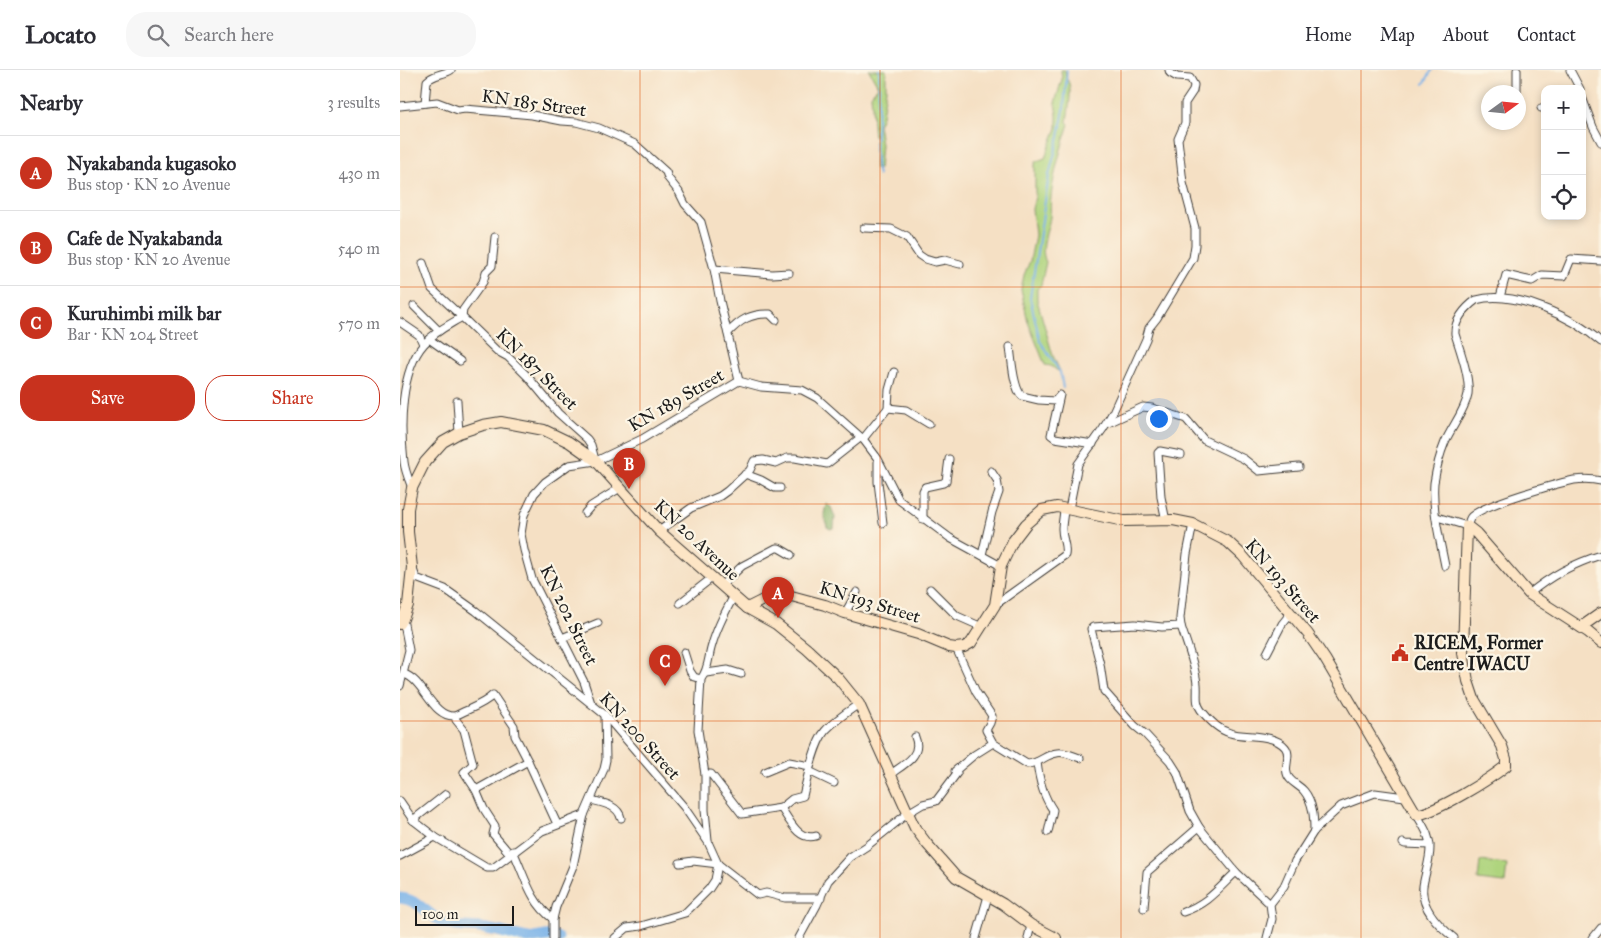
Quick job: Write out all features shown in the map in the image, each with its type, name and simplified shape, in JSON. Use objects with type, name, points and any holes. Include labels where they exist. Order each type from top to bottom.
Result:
[{"type":"street","points":[[425,103],[427,81],[435,75],[451,70]]},
{"type":"street","points":[[994,605],[1065,555],[1067,548],[1063,538],[1062,527],[1078,464],[1106,424],[1146,339],[1148,328],[1158,318],[1194,258],[1194,228],[1183,183],[1178,139],[1185,123],[1185,103],[1193,91],[1194,85],[1190,78],[1177,77],[1170,73],[1169,70]]},
{"type":"street","points":[[1517,70],[1517,85]]},
{"type":"street","points":[[1572,71],[1578,85]]},
{"type":"street","name":"KN 185 Street","points":[[400,106],[437,102],[458,110],[532,115],[562,122],[576,122],[599,128],[635,144],[666,172],[668,178],[680,192],[685,204],[700,222],[714,269],[739,381]]},
{"type":"street","points":[[1586,107],[1601,142]]},
{"type":"street","points":[[864,228],[891,229],[908,237],[919,256],[935,262],[945,260],[960,264]]},
{"type":"street","points":[[412,488],[404,464],[401,441],[401,390],[412,361],[426,342],[439,331],[462,317],[463,310],[483,282],[486,272],[492,266],[495,238]]},
{"type":"street","points":[[1500,297],[1506,275],[1532,281],[1542,275],[1564,276],[1571,259],[1601,261]]},
{"type":"street","name":"KN 187 Street","points":[[423,263],[432,290],[497,351],[508,358],[528,377],[558,412],[587,439],[596,461]]},
{"type":"street","points":[[714,269],[772,274],[789,273]]},
{"type":"street","points":[[1445,566],[1436,517],[1435,481],[1445,442],[1461,412],[1468,393],[1466,373],[1455,329],[1458,320],[1476,300],[1500,297],[1542,308],[1580,326],[1601,342]]},
{"type":"street","points":[[414,306],[439,331]]},
{"type":"street","points":[[728,334],[736,325],[752,315],[770,314],[776,320]]},
{"type":"street","points":[[400,322],[426,342],[460,360]]},
{"type":"street","points":[[1010,347],[1015,382],[1022,396],[1049,402],[1055,401],[1060,395],[1051,435],[1055,438],[1093,444]]},
{"type":"street","points":[[659,531],[690,508],[720,496],[750,470],[754,461],[763,460],[772,464],[787,458],[794,458],[827,464],[861,438],[888,408],[889,390],[894,372]]},
{"type":"street","name":"KN 189 Street","points":[[596,461],[642,439],[739,381],[761,386],[802,390],[817,398],[861,438],[878,459],[899,500],[950,538],[1001,566]]},
{"type":"street","points":[[457,401],[459,433]]},
{"type":"street","points":[[1106,424],[1143,407],[1152,408],[1186,419],[1204,440],[1244,459],[1259,472],[1299,467]]},
{"type":"street","points":[[888,408],[906,410],[929,424]]},
{"type":"street","name":"KN 20 Avenue","points":[[402,621],[408,605],[412,566],[408,532],[408,509],[412,488],[425,462],[443,442],[459,433],[483,425],[500,422],[544,430],[569,442],[596,461],[659,531],[747,608],[776,624],[807,649],[838,678],[859,704],[889,775],[915,828],[956,877],[1003,904],[1031,925],[1056,938]]},
{"type":"street","points":[[1166,521],[1161,497],[1158,453],[1160,451],[1180,456]]},
{"type":"street","points":[[923,519],[923,491],[925,487],[946,481],[949,458]]},
{"type":"street","points":[[878,459],[878,482],[883,523]]},
{"type":"street","name":"KN 202 Street","points":[[591,703],[584,682],[532,579],[521,534],[524,515],[534,494],[545,482],[569,465],[596,461]]},
{"type":"street","points":[[982,555],[992,512],[999,492],[991,471]]},
{"type":"street","points":[[745,474],[762,480],[775,488],[780,488]]},
{"type":"street","points":[[1454,938],[1441,928],[1431,916],[1426,903],[1423,889],[1429,861],[1430,845],[1428,833],[1417,815],[1426,813],[1443,804],[1506,766],[1502,746],[1474,699],[1468,681],[1463,653],[1468,526],[1471,517],[1480,511],[1518,496],[1575,480],[1592,479],[1601,481]]},
{"type":"street","points":[[585,513],[591,506],[620,488]]},
{"type":"street","name":"KN 193 Street","points":[[747,608],[769,596],[784,594],[826,605],[956,648],[964,647],[971,643],[994,605],[1001,566],[1012,540],[1042,510],[1057,507],[1124,521],[1173,520],[1193,524],[1228,542],[1242,555],[1308,634],[1325,659],[1417,815]]},
{"type":"street","points":[[1436,517],[1468,526],[1530,594],[1581,627],[1601,643]]},
{"type":"street","points":[[1193,524],[1187,554],[1180,618],[1194,669],[1197,702],[1208,718],[1223,730],[1231,734],[1263,737],[1280,743],[1286,748],[1288,754],[1285,770],[1289,779],[1305,792],[1314,817],[1314,831]]},
{"type":"street","points":[[722,585],[742,566],[776,548],[791,555]]},
{"type":"street","points":[[1530,594],[1541,584],[1564,570],[1601,555]]},
{"type":"street","name":"KN 200 Street","points":[[412,566],[416,578],[445,589],[605,715],[684,807],[708,842],[718,864]]},
{"type":"street","points":[[680,603],[713,577]]},
{"type":"street","points":[[930,589],[957,616],[982,627]]},
{"type":"street","points":[[846,613],[856,592]]},
{"type":"street","points":[[708,842],[705,810],[705,774],[698,730],[701,679],[706,673],[720,620],[734,596]]},
{"type":"street","points":[[1581,627],[1601,612]]},
{"type":"street","points":[[1267,653],[1282,624],[1290,614]]},
{"type":"street","points":[[400,686],[409,650],[402,621]]},
{"type":"street","points":[[562,638],[598,623]]},
{"type":"street","points":[[1181,626],[1162,627],[1135,624],[1093,627],[1091,629],[1100,664],[1104,691],[1132,723],[1170,761],[1180,779],[1190,811],[1200,827],[1236,872],[1270,904],[1272,919],[1267,938]]},
{"type":"street","points":[[956,648],[976,692],[992,716],[986,730],[993,743],[1027,764],[1033,764],[1054,753],[1060,752],[1080,758]]},
{"type":"street","points":[[684,652],[690,671],[694,677],[701,679]]},
{"type":"street","points":[[706,673],[728,670],[741,674]]},
{"type":"street","points":[[404,674],[413,679],[422,688],[428,699],[449,716],[455,716],[483,703],[493,695],[514,726],[515,736],[557,824]]},
{"type":"street","points":[[705,774],[710,774],[718,782],[742,814],[781,808],[792,799],[804,796],[810,769],[824,732],[840,717],[859,704]]},
{"type":"street","points":[[554,936],[553,919],[573,866],[584,815],[604,769],[606,760],[605,715]]},
{"type":"street","points":[[455,716],[464,730],[473,764],[464,772],[495,826],[493,834],[512,852],[536,904],[553,919]]},
{"type":"street","points":[[889,775],[907,762],[917,751],[918,744],[915,737]]},
{"type":"street","points":[[799,938],[828,881],[850,857],[867,846],[908,813],[923,804],[936,801],[957,773],[955,771],[974,755],[993,743]]},
{"type":"street","points":[[476,790],[528,761]]},
{"type":"street","points":[[766,772],[789,762],[810,769],[834,783]]},
{"type":"street","points":[[1037,762],[1038,778],[1047,801],[1053,810],[1048,832]]},
{"type":"street","points":[[1270,904],[1284,886],[1295,861],[1314,831],[1341,806],[1375,793],[1405,797]]},
{"type":"street","points":[[413,820],[446,794]]},
{"type":"street","points":[[592,800],[616,808],[620,811],[621,818]]},
{"type":"street","points":[[400,801],[413,820],[435,837],[487,868],[493,868],[542,830],[584,815]]},
{"type":"street","points":[[781,808],[801,835],[809,838],[816,836]]},
{"type":"street","points":[[1144,908],[1147,872],[1200,827]]},
{"type":"street","points":[[400,856],[435,837]]},
{"type":"street","points":[[1402,843],[1430,845]]},
{"type":"street","points":[[680,863],[693,861],[718,864],[758,895],[766,893],[785,898],[821,898]]},
{"type":"street","points":[[615,938],[627,928],[684,914],[716,880],[718,864]]},
{"type":"street","points":[[1183,912],[1197,907],[1207,900],[1236,872]]},
{"type":"street","points":[[976,938],[988,896]]},
{"type":"street","points":[[1028,938],[1031,925]]},
{"type":"street","points":[[1593,938],[1601,928]]},
{"type":"green space","points":[[869,70],[886,70],[886,89],[882,116],[878,125],[881,144],[879,169],[877,170],[875,169],[871,95],[878,86]]},
{"type":"green space","points":[[1061,70],[1065,70],[1070,86],[1067,122],[1069,124],[1054,178],[1050,217],[1043,251],[1046,262],[1041,285],[1037,289],[1037,300],[1053,356],[1060,371],[1058,371],[1051,366],[1045,365],[1028,322],[1021,290],[1024,275],[1030,261],[1035,235],[1032,209],[1035,197],[1035,164],[1037,161],[1045,158],[1057,128],[1055,103],[1062,79]]},
{"type":"green space","points":[[826,504],[831,507],[835,517],[834,528],[830,529],[827,527],[824,514]]},
{"type":"green space","points":[[1480,861],[1507,864],[1505,883],[1478,880]]},
{"type":"waterway","points":[[878,176],[875,150],[879,70]]},
{"type":"waterway","points":[[1063,388],[1060,372],[1040,341],[1030,298],[1049,175],[1064,109],[1067,70]]},
{"type":"waterway","points":[[1424,84],[1432,70]]},
{"type":"waterway","points":[[400,898],[412,901],[449,925],[487,929],[529,938]]},
{"type":"waterway","points":[[457,930],[462,927]]},
{"type":"waterway","points":[[534,938],[552,935],[558,938]]},
{"type":"place","name":"Cafe de Nyakabanda","points":[[629,489]]},
{"type":"place","name":"Nyakabanda kugasoko","points":[[778,618]]},
{"type":"place","name":"RICEM, Former Centre IWACU","points":[[1400,653]]},
{"type":"place","name":"Kuruhimbi milk bar","points":[[665,686]]}]
